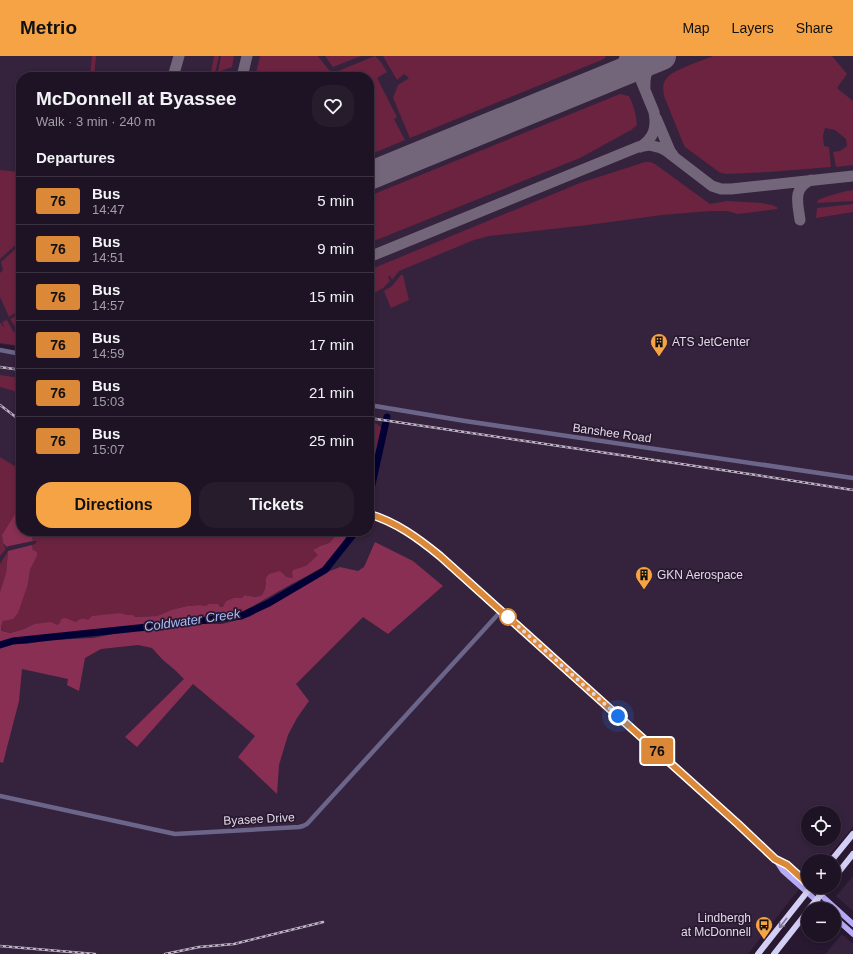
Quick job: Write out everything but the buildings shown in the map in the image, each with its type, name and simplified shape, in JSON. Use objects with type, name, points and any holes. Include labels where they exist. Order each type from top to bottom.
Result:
[{"type":"highway","points":[[837,854],[853,834]]},
{"type":"highway","points":[[841,869],[853,854]]},
{"type":"highway","points":[[758,954],[806,894]]},
{"type":"highway","points":[[815,902],[821,894]]},
{"type":"highway","points":[[774,954],[801,920]]},
{"type":"main road","points":[[432,550],[738,824],[775,859],[782,871],[801,883]]},
{"type":"main road","points":[[775,859],[787,865],[801,878]]},
{"type":"main road","points":[[814,894],[821,902]]},
{"type":"main road","points":[[818,898],[853,924]]},
{"type":"main road","points":[[841,923],[853,934]]},
{"type":"street","points":[[0,350],[16,353]]},
{"type":"street","name":"Banshee Road","points":[[374,406],[473,422],[853,478]]},
{"type":"street","name":"Byasee Drive","points":[[0,796],[175,834],[304,826],[501,611]]},
{"type":"shaded area","points":[[0,56],[853,56],[853,827],[841,841],[841,806],[801,806],[801,846],[837,846],[830,854],[801,854],[801,887],[748,954],[0,954],[0,349],[16,351],[16,536],[374,536],[374,72],[16,72],[16,346],[0,344]]},
{"type":"shaded area","points":[[92,56],[96,56],[94,72],[90,72]]},
{"type":"shaded area","points":[[214,56],[219,56],[215,72],[211,72]]},
{"type":"shaded area","points":[[221,56],[234,56],[232,67],[218,72]]},
{"type":"shaded area","points":[[260,56],[318,56],[332,72],[256,72]]},
{"type":"shaded area","points":[[325,56],[361,56],[333,67]]},
{"type":"shaded area","points":[[375,56],[387,72],[377,78],[397,117],[394,119],[405,140],[374,153],[374,72],[332,72]]},
{"type":"shaded area","points":[[383,56],[606,56],[604,59],[410,138],[393,98],[398,85],[409,78],[404,74],[397,80]]},
{"type":"shaded area","points":[[713,56],[832,56],[847,74],[837,88],[853,101],[853,165],[836,167],[833,152],[840,151],[847,146],[846,139],[835,130],[825,128],[823,136],[824,146],[829,147],[831,167],[726,174],[719,172],[685,147],[664,96],[663,89],[665,80],[676,71]]},
{"type":"shaded area","points":[[620,94],[629,96],[633,107],[637,125],[631,130],[580,158],[374,241],[374,194]]},
{"type":"shaded area","points":[[645,162],[650,162],[655,164],[710,204],[727,201],[762,203],[777,207],[777,209],[738,214],[727,211],[710,211],[662,215],[489,236],[474,240],[399,271],[392,280],[390,276],[388,276],[390,281],[383,288],[374,293],[374,268],[580,183]]},
{"type":"shaded area","points":[[0,170],[16,172],[16,245],[0,259]]},
{"type":"shaded area","points":[[853,190],[853,201],[817,203],[818,200]]},
{"type":"shaded area","points":[[853,204],[853,212],[816,218],[817,208]]},
{"type":"shaded area","points":[[16,248],[16,312],[9,317],[0,297],[0,273],[3,270],[1,262]]},
{"type":"shaded area","points":[[401,275],[403,275],[409,300],[391,308],[384,291],[392,286]]},
{"type":"shaded area","points":[[16,316],[16,328],[10,319]]},
{"type":"shaded area","points":[[7,320],[13,331],[16,333],[16,345],[0,343],[0,323],[4,327],[2,322]]},
{"type":"shaded area","points":[[0,375],[16,377],[16,392],[0,387]]},
{"type":"shaded area","points":[[374,424],[382,428],[374,461]]},
{"type":"shaded area","points":[[0,457],[16,467],[16,512],[2,535],[3,543],[6,549],[0,556]]},
{"type":"shaded area","points":[[16,512],[16,536],[32,536],[33,541],[7,547],[3,543],[2,535]]},
{"type":"shaded area","points":[[32,536],[335,536],[329,543],[313,550],[319,555],[293,578],[287,577],[280,571],[265,583],[265,589],[262,595],[256,597],[244,595],[242,598],[234,598],[223,607],[200,605],[187,606],[171,610],[157,616],[134,617],[133,615],[120,613],[76,622],[70,620],[57,626],[34,624],[10,633],[3,631],[1,627],[3,621],[28,584],[30,570],[37,556],[32,545],[37,541],[33,541]]},
{"type":"shaded area","points":[[335,536],[347,536],[322,568],[239,614],[13,639],[0,642],[0,592],[6,573],[8,551],[32,545],[33,550],[37,552],[37,556],[30,570],[28,584],[18,613],[13,619],[3,621],[1,627],[2,631],[10,633],[34,624],[51,622],[57,625],[60,623],[61,619],[65,618],[76,622],[82,619],[88,620],[92,616],[120,613],[133,615],[135,617],[157,616],[171,610],[187,606],[206,606],[209,604],[218,604],[220,607],[223,607],[226,601],[234,598],[242,598],[244,595],[256,597],[262,595],[265,589],[266,578],[269,574],[280,571],[287,577],[293,578],[293,570],[306,566],[318,555],[313,550],[329,543]]},
{"type":"shaded area","points":[[375,542],[413,561],[443,586],[388,634],[363,617],[296,684],[309,701],[297,718],[288,735],[279,765],[277,794],[238,757],[255,736],[193,684],[137,747],[125,737],[184,679],[152,648],[138,645],[101,649],[85,658],[79,691],[67,685],[68,679],[22,669],[19,701],[3,763],[0,762],[0,648],[13,644],[26,644],[50,640],[93,638],[134,630],[195,624],[222,624],[249,617],[325,573],[340,567],[358,571],[364,567]]},
{"type":"shaded area","points":[[8,551],[6,573],[0,592],[0,564]]},
{"type":"shaded area","points":[[853,876],[853,911],[836,896],[838,894],[841,894],[841,890]]},
{"type":"shaded area","points":[[842,934],[853,944],[853,954],[825,954],[835,942],[841,942]]},
{"type":"waterway","name":"Coldwater Creek","points":[[374,476],[387,417]]},
{"type":"waterway","name":"Coldwater Creek","points":[[0,645],[13,641],[241,616],[269,603],[325,570],[352,536]]},
{"type":"taxiway","points":[[174,72],[179,56]]},
{"type":"taxiway","points":[[243,72],[247,56]]},
{"type":"taxiway","points":[[606,78],[619,70],[623,64],[625,56]]},
{"type":"taxiway","points":[[631,56],[654,112],[655,118],[655,128],[649,140],[640,147]]},
{"type":"taxiway","points":[[645,87],[646,76],[649,68],[664,56]]},
{"type":"taxiway","points":[[656,118],[673,155]]},
{"type":"taxiway","points":[[374,255],[638,147],[649,145],[665,150],[712,186],[721,189],[853,176]]},
{"type":"taxiway","points":[[800,220],[798,202],[799,192],[801,187],[811,180]]},
{"type":"runway","points":[[374,174],[662,56]]},
{"type":"railway","points":[[0,367],[16,369]]},
{"type":"railway","points":[[0,405],[16,417]]},
{"type":"railway","points":[[374,419],[853,490]]},
{"type":"railway","points":[[165,954],[199,947],[234,944],[323,922]]},
{"type":"railway","points":[[0,946],[95,954]]},
{"type":"bus line","name":"76","points":[[374,516],[387,520],[406,530],[440,556],[775,859],[787,865],[801,878]]},
{"type":"place","name":"ATS JetCenter","points":[[659,357]]},
{"type":"place","name":"GKN Aerospace","points":[[644,590]]},
{"type":"place","name":"Lindbergh at McDonnell","points":[[764,940]]},
{"type":"route","points":[[508,617],[618,716]]}]
